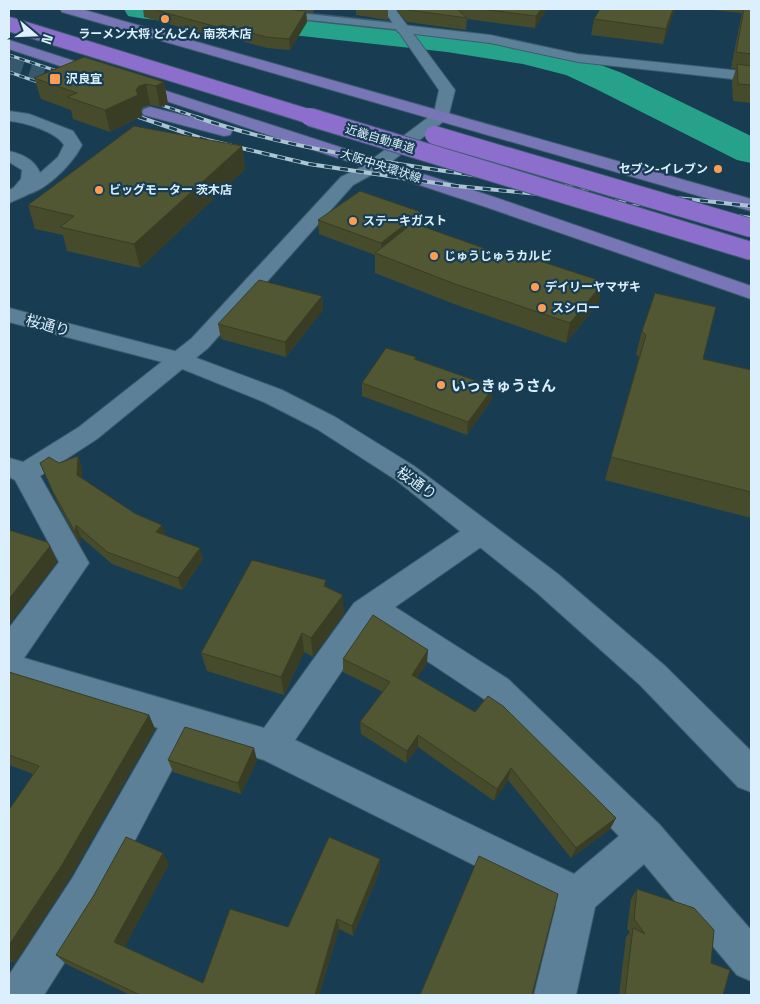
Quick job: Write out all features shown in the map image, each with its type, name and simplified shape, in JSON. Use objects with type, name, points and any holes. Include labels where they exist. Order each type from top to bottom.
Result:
[{"type":"highway","points":[[9,9],[258,84]]},
{"type":"highway","name":"近畿自動車道","points":[[9,24],[751,251]]},
{"type":"highway","name":"近畿自動車道","points":[[401,126],[751,228]]},
{"type":"main road","points":[[68,9],[152,35],[442,115],[751,205]]},
{"type":"main road","name":"大阪中央環状線","points":[[9,44],[509,208],[751,293]]},
{"type":"main road","points":[[150,112],[200,126],[350,157]]},
{"type":"street","points":[[388,9],[447,90],[442,115],[376,165],[346,181],[200,343],[178,358],[88,433],[17,470],[74,563],[10,654],[181,719],[271,746],[578,896]]},
{"type":"street","points":[[403,30],[490,39],[578,58],[751,77]]},
{"type":"street","points":[[9,116],[23,117],[67,135],[73,145],[69,156],[49,176],[15,194]]},
{"type":"street","points":[[9,156],[24,162],[30,168],[32,176],[29,183],[15,194]]},
{"type":"street","name":"桜通り","points":[[9,315],[178,358],[273,396],[326,423],[405,473],[547,583],[652,675],[751,775]]},
{"type":"street","points":[[271,746],[365,612],[481,532]]},
{"type":"street","points":[[371,608],[496,689],[646,837],[751,961]]},
{"type":"street","points":[[20,995],[87,891],[181,719]]},
{"type":"street","points":[[555,995],[578,896],[646,837]]},
{"type":"lane","points":[[235,9],[403,30]]},
{"type":"building","points":[[152,9],[285,9],[306,11],[289,39],[266,37],[222,25],[217,27]]},
{"type":"building","points":[[406,9],[457,9],[467,18],[408,10]]},
{"type":"building","points":[[480,9],[541,9],[536,16]]},
{"type":"building","points":[[600,9],[673,9],[666,29],[594,19]]},
{"type":"building","points":[[744,9],[751,9],[751,54],[736,52]]},
{"type":"building","points":[[84,57],[164,82],[156,86],[146,84],[139,86],[136,90],[138,95],[105,110],[67,97],[77,93],[34,78]]},
{"type":"building","points":[[737,64],[751,66],[751,85],[738,84]]},
{"type":"building","points":[[134,126],[242,146],[134,244],[60,227],[74,216],[28,205]]},
{"type":"building","points":[[360,191],[421,212],[381,243],[318,220]]},
{"type":"building","points":[[413,223],[526,263],[531,258],[604,282],[570,323],[455,284],[375,253]]},
{"type":"building","points":[[259,280],[322,296],[285,342],[218,324]]},
{"type":"building","points":[[655,293],[716,307],[703,359],[751,370],[751,492],[611,457],[646,335],[642,331]]},
{"type":"building","points":[[386,348],[416,357],[414,359],[494,387],[468,422],[362,383]]},
{"type":"building","points":[[78,456],[77,475],[136,514],[162,525],[156,532],[200,548],[178,578],[107,552],[76,525],[75,532],[53,492],[40,463],[49,457],[59,463]]},
{"type":"building","points":[[9,530],[47,542],[50,546],[9,599]]},
{"type":"building","points":[[252,560],[326,580],[324,586],[343,595],[311,638],[302,633],[281,677],[201,653]]},
{"type":"building","points":[[373,615],[428,650],[412,675],[475,712],[488,696],[503,706],[616,818],[576,848],[511,768],[497,789],[418,735],[407,751],[360,722],[390,682],[343,659]]},
{"type":"building","points":[[9,672],[149,715],[62,865],[9,945],[9,810],[39,766],[9,755]]},
{"type":"building","points":[[185,727],[254,748],[238,783],[168,760]]},
{"type":"building","points":[[126,837],[163,853],[114,942],[203,983],[230,909],[288,927],[329,837],[380,859],[352,926],[337,919],[315,995],[140,995],[56,955],[94,895]]},
{"type":"building","points":[[479,856],[558,894],[532,995],[420,995]]},
{"type":"building","points":[[637,889],[694,908],[714,930],[711,963],[730,970],[723,995],[625,995],[633,928],[645,934],[634,919]]},
{"type":"waterway","points":[[139,9],[447,42],[525,54],[578,68],[609,81],[751,151]]},
{"type":"tunnel","points":[[9,64],[150,112]]},
{"type":"railway","points":[[9,55],[66,74]]},
{"type":"railway","points":[[9,72],[49,86]]},
{"type":"railway","points":[[149,101],[200,118]]},
{"type":"railway","points":[[127,113],[143,118]]},
{"type":"railway","points":[[139,117],[203,139],[309,164],[456,186],[671,207],[751,218]]},
{"type":"railway","points":[[196,117],[271,139],[399,164],[530,182],[751,206]]},
{"type":"place","name":"ラーメン大将 どんどん 南茨木店","points":[[165,19]]},
{"type":"place","name":"沢良宜","points":[[55,79]]},
{"type":"place","name":"セブン-イレブン","points":[[718,169]]},
{"type":"place","name":"ビッグモーター 茨木店","points":[[99,190]]},
{"type":"place","name":"ステーキガスト","points":[[353,221]]},
{"type":"place","name":"じゅうじゅうカルビ","points":[[434,256]]},
{"type":"place","name":"デイリーヤマザキ","points":[[535,287]]},
{"type":"place","name":"スシロー","points":[[542,308]]},
{"type":"place","name":"いっきゅうさん","points":[[441,385]]}]
